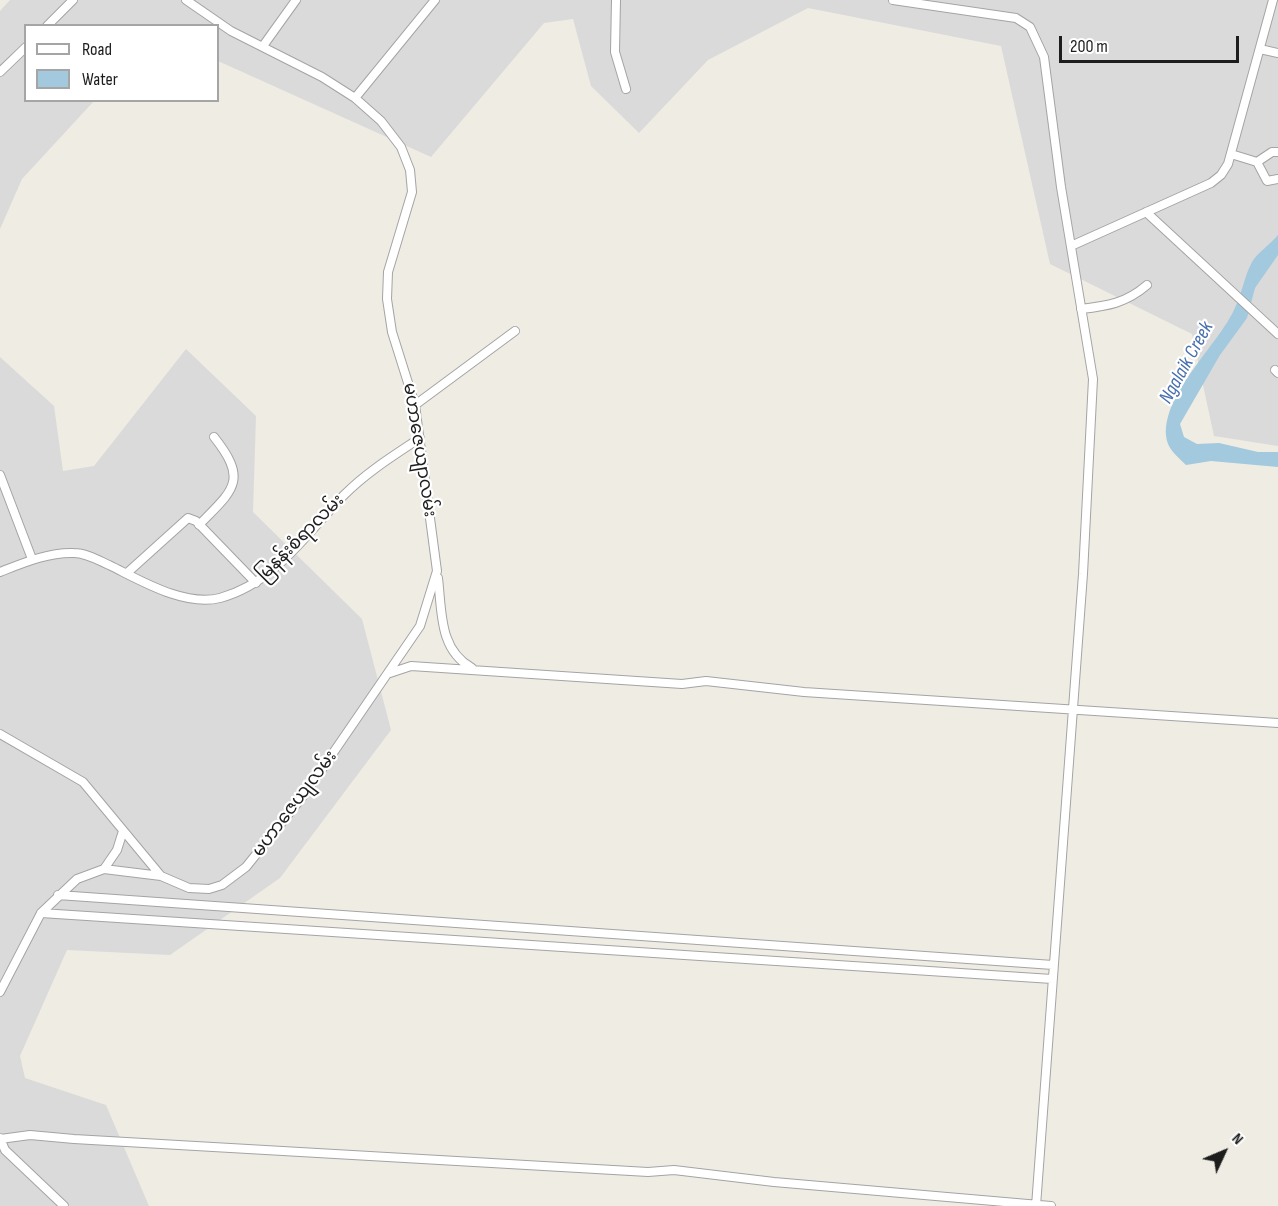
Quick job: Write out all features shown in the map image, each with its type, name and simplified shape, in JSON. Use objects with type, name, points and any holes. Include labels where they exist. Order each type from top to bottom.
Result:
[{"type":"street","points":[[49,24],[73,0]]},
{"type":"street","name":"မဟာဇေယျာလမ်း","points":[[186,0],[231,31],[322,77],[355,98],[401,147],[410,170],[412,192],[388,272],[387,299],[392,332],[415,405],[437,571],[420,626],[400,655]]},
{"type":"street","points":[[263,46],[296,0]]},
{"type":"street","points":[[355,98],[435,0]]},
{"type":"street","points":[[616,0],[615,52],[626,89]]},
{"type":"street","points":[[893,0],[1016,18],[1030,27],[1044,57],[1093,379],[1083,574],[1071,709],[1036,1206]]},
{"type":"street","points":[[1071,246],[1216,180],[1228,164],[1273,0]]},
{"type":"street","points":[[0,72],[24,49]]},
{"type":"street","points":[[1260,49],[1278,53]]},
{"type":"street","points":[[1257,162],[1272,152],[1278,152]]},
{"type":"street","points":[[1231,154],[1257,162],[1267,182],[1278,179]]},
{"type":"street","points":[[1146,212],[1278,334]]},
{"type":"street","points":[[1081,309],[1113,306],[1132,298],[1147,285]]},
{"type":"street","points":[[415,405],[515,331]]},
{"type":"street","points":[[199,525],[228,495],[233,485],[231,460],[214,437]]},
{"type":"street","name":"မြနန်းစံရာလမ်း","points":[[0,572],[32,559],[75,553],[200,601],[218,598],[256,583],[274,570],[354,487],[380,464],[420,438]]},
{"type":"street","points":[[0,475],[32,559]]},
{"type":"street","points":[[127,573],[183,521],[193,519],[256,583]]},
{"type":"street","points":[[437,571],[448,646],[455,657],[476,671]]},
{"type":"street","name":"မဟာဇေယျလမ်း","points":[[1,988],[40,913],[77,879],[104,869],[161,876],[189,888],[209,889],[222,885],[246,867],[307,791],[400,655]]},
{"type":"street","points":[[389,674],[411,666],[682,684],[706,681],[804,692],[1278,723]]},
{"type":"street","points":[[0,734],[82,782],[161,876]]},
{"type":"street","points":[[104,869],[117,850],[123,831]]},
{"type":"street","points":[[58,895],[1053,965]]},
{"type":"street","points":[[40,913],[1052,979]]},
{"type":"street","points":[[64,1206],[6,1149],[0,1138],[30,1135],[74,1140],[648,1172],[674,1170],[774,1182],[1051,1206]]},
{"type":"shaded area","points":[[10,0],[1278,0],[1278,446],[1214,436],[1192,334],[1050,264],[1001,46],[808,8],[708,60],[639,133],[591,86],[573,19],[544,23],[431,157],[219,61],[219,24],[24,24],[24,102],[93,102],[22,179],[0,229],[0,11]]},
{"type":"shaded area","points":[[186,349],[256,416],[253,512],[362,619],[391,730],[280,878],[170,955],[67,950],[20,1056],[25,1078],[106,1105],[149,1206],[0,1206],[0,357],[54,406],[63,471],[94,466]]},
{"type":"water","points":[[1278,235],[1278,255],[1255,288],[1247,318],[1220,355],[1180,424],[1184,437],[1197,444],[1219,443],[1258,452],[1278,452],[1278,467],[1211,461],[1186,465],[1173,452],[1167,440],[1168,419],[1173,402],[1234,310],[1252,262]]},
{"type":"water label","name":"Ngalaik Creek","points":[[1187,363]]}]
